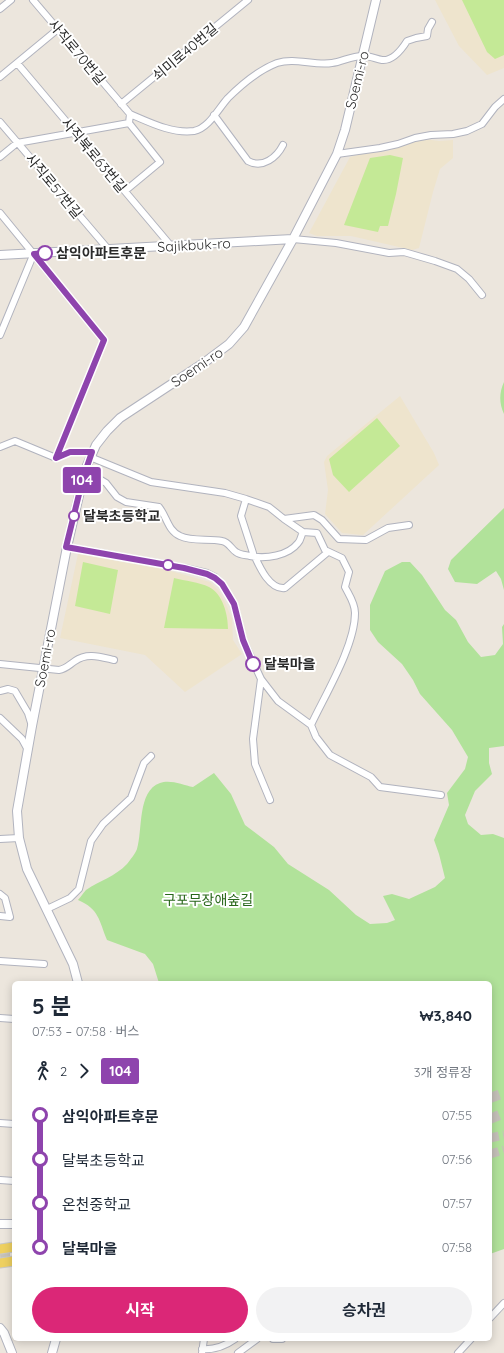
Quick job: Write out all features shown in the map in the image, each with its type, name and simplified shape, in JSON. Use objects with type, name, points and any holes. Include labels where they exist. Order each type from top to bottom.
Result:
[{"type":"main road","name":"Soemi-ro","points":[[77,981],[73,964],[27,869],[19,838],[17,811],[66,547],[83,478],[91,454],[106,431],[120,418],[205,362],[229,344],[244,327],[293,239],[337,154],[345,130],[376,0]]},
{"type":"main road","name":"Sajikbuk-ro","points":[[0,255],[293,239]]},
{"type":"main road","points":[[0,1224],[12,1224]]},
{"type":"main road","points":[[0,1249],[12,1247]]},
{"type":"main road","points":[[0,1263],[12,1261]]},
{"type":"main road","points":[[0,1328],[4,1333],[12,1353]]},
{"type":"main road","points":[[52,1353],[55,1341]]},
{"type":"street","points":[[0,9],[10,0]]},
{"type":"street","name":"사직로70번길","points":[[33,0],[130,114]]},
{"type":"street","name":"쇠미로40번길","points":[[122,104],[248,0]]},
{"type":"street","points":[[128,123],[130,114],[154,125],[173,130],[187,131],[201,128],[228,98],[246,82],[260,72],[278,63],[299,61],[331,64],[363,56],[384,60],[391,58],[404,46],[407,41],[428,36],[428,29],[432,22]]},
{"type":"street","points":[[0,78],[58,29]]},
{"type":"street","name":"사직북로63번길","points":[[17,64],[171,246]]},
{"type":"street","points":[[337,154],[380,148],[431,135],[453,134],[467,131],[482,124],[504,99]]},
{"type":"street","points":[[214,115],[248,161],[253,163],[263,163],[274,158],[283,144]]},
{"type":"street","name":"사직로57번길","points":[[0,122],[108,250]]},
{"type":"street","points":[[0,157],[17,142],[128,123]]},
{"type":"street","points":[[125,191],[160,162],[128,123]]},
{"type":"street","points":[[0,213],[104,340],[56,458]]},
{"type":"street","points":[[293,239],[336,243],[389,253],[404,252],[435,261],[457,269],[469,279],[482,295]]},
{"type":"street","points":[[0,335],[34,254]]},
{"type":"street","points":[[0,447],[15,441],[56,458],[70,452],[91,454],[151,482],[225,493],[246,499],[268,507],[303,532],[317,534],[325,550],[342,558],[349,572],[345,587],[352,599],[355,613],[347,651],[311,725]]},
{"type":"street","points":[[83,478],[101,480],[106,483],[117,497],[126,502],[160,507],[166,515],[170,529],[179,536],[189,539],[217,540],[226,542],[236,553],[253,556],[276,556],[290,550],[299,542],[303,532]]},
{"type":"street","points":[[246,499],[241,516],[253,556],[265,577],[274,585],[285,588],[328,552]]},
{"type":"street","points":[[284,518],[314,515],[322,520],[339,539],[366,540],[388,528],[409,526]]},
{"type":"street","points":[[66,547],[184,568],[207,574],[215,578],[222,584],[234,604],[243,640],[260,679],[278,701],[311,725],[316,737],[330,755],[371,778],[380,787],[441,795]]},
{"type":"street","points":[[0,664],[59,670],[63,669],[78,658],[89,655],[114,660]]},
{"type":"street","points":[[260,679],[253,739],[255,764],[270,800]]},
{"type":"street","name":"Soemi-ro","points":[[0,691],[8,689],[15,691],[28,714],[32,726]]},
{"type":"street","points":[[0,718],[22,739],[28,750]]},
{"type":"street","points":[[47,909],[70,898],[80,889],[89,847],[94,835],[103,824],[131,798],[144,763],[151,756]]},
{"type":"street","points":[[0,839],[19,838]]},
{"type":"street","points":[[0,894],[5,898],[10,917],[0,916]]},
{"type":"street","points":[[0,961],[44,964]]},
{"type":"street","points":[[0,1018],[12,1019]]},
{"type":"street","points":[[0,1123],[12,1124]]},
{"type":"street","points":[[0,1180],[12,1181]]},
{"type":"street","points":[[492,1316],[504,1303]]},
{"type":"street","points":[[204,1341],[202,1351],[220,1347],[231,1341]]},
{"type":"street","points":[[238,1353],[254,1341]]},
{"type":"street","points":[[458,1353],[469,1341]]},
{"type":"shaded area","points":[[435,0],[504,0],[504,68],[487,75],[459,46]]},
{"type":"shaded area","points":[[424,139],[439,141],[453,140],[453,158],[440,169],[419,248],[412,250],[351,236],[317,236],[309,233],[350,157],[361,154],[388,151],[412,141]]},
{"type":"shaded area","points":[[400,396],[434,453],[439,465],[363,535],[342,533],[325,514],[328,490],[324,462],[327,456]]},
{"type":"shaded area","points":[[78,554],[167,570],[210,582],[219,591],[226,604],[232,619],[233,640],[242,654],[185,692],[145,655],[60,638]]},
{"type":"green space","points":[[462,0],[504,0],[504,55],[495,59],[487,52]]},
{"type":"green space","points":[[390,155],[403,158],[388,226],[380,226],[378,232],[344,225],[370,158]]},
{"type":"green space","points":[[504,382],[504,414],[500,398]]},
{"type":"green space","points":[[377,418],[400,446],[349,492],[333,475],[329,459]]},
{"type":"green space","points":[[504,508],[504,590],[501,579],[496,571],[477,584],[455,582],[448,569],[451,560]]},
{"type":"green space","points":[[83,562],[118,570],[110,614],[75,606]]},
{"type":"green space","name":"구포무장애숲길","points":[[402,562],[410,562],[422,575],[445,610],[456,620],[468,642],[481,657],[495,655],[503,644],[502,627],[504,624],[504,746],[489,748],[489,763],[492,774],[475,791],[465,815],[468,824],[481,835],[493,834],[504,838],[504,1249],[492,1253],[492,981],[158,981],[153,964],[145,954],[107,940],[100,921],[94,911],[85,903],[78,900],[86,890],[123,868],[134,855],[139,841],[144,802],[153,787],[160,783],[168,782],[193,787],[214,773],[231,794],[245,825],[274,847],[288,864],[329,890],[356,915],[370,924],[387,923],[395,920],[383,896],[392,894],[409,899],[435,887],[445,878],[434,840],[449,805],[447,793],[465,769],[468,757],[452,730],[420,694],[413,680],[402,664],[378,642],[370,630],[370,605],[385,571]]},
{"type":"green space","points":[[174,578],[201,584],[214,590],[224,605],[228,629],[164,628]]},
{"type":"tunnel","points":[[492,1097],[504,1093]]},
{"type":"tunnel","points":[[492,1118],[504,1113]]},
{"type":"tunnel","points":[[492,1138],[504,1135]]},
{"type":"tunnel","points":[[492,1153],[504,1150]]},
{"type":"tunnel","points":[[0,1254],[12,1253]]},
{"type":"bus line","name":"104","points":[[45,253],[34,254],[104,340],[56,458],[70,452],[92,452],[85,470],[66,547],[184,568],[207,574],[215,578],[222,584],[234,604],[240,625],[241,636],[253,664]]},
{"type":"place","name":"삼익아파트후문","points":[[45,253]]},
{"type":"place","name":"달북초등학교","points":[[74,516]]},
{"type":"place","name":"달북마을","points":[[253,664]]}]
